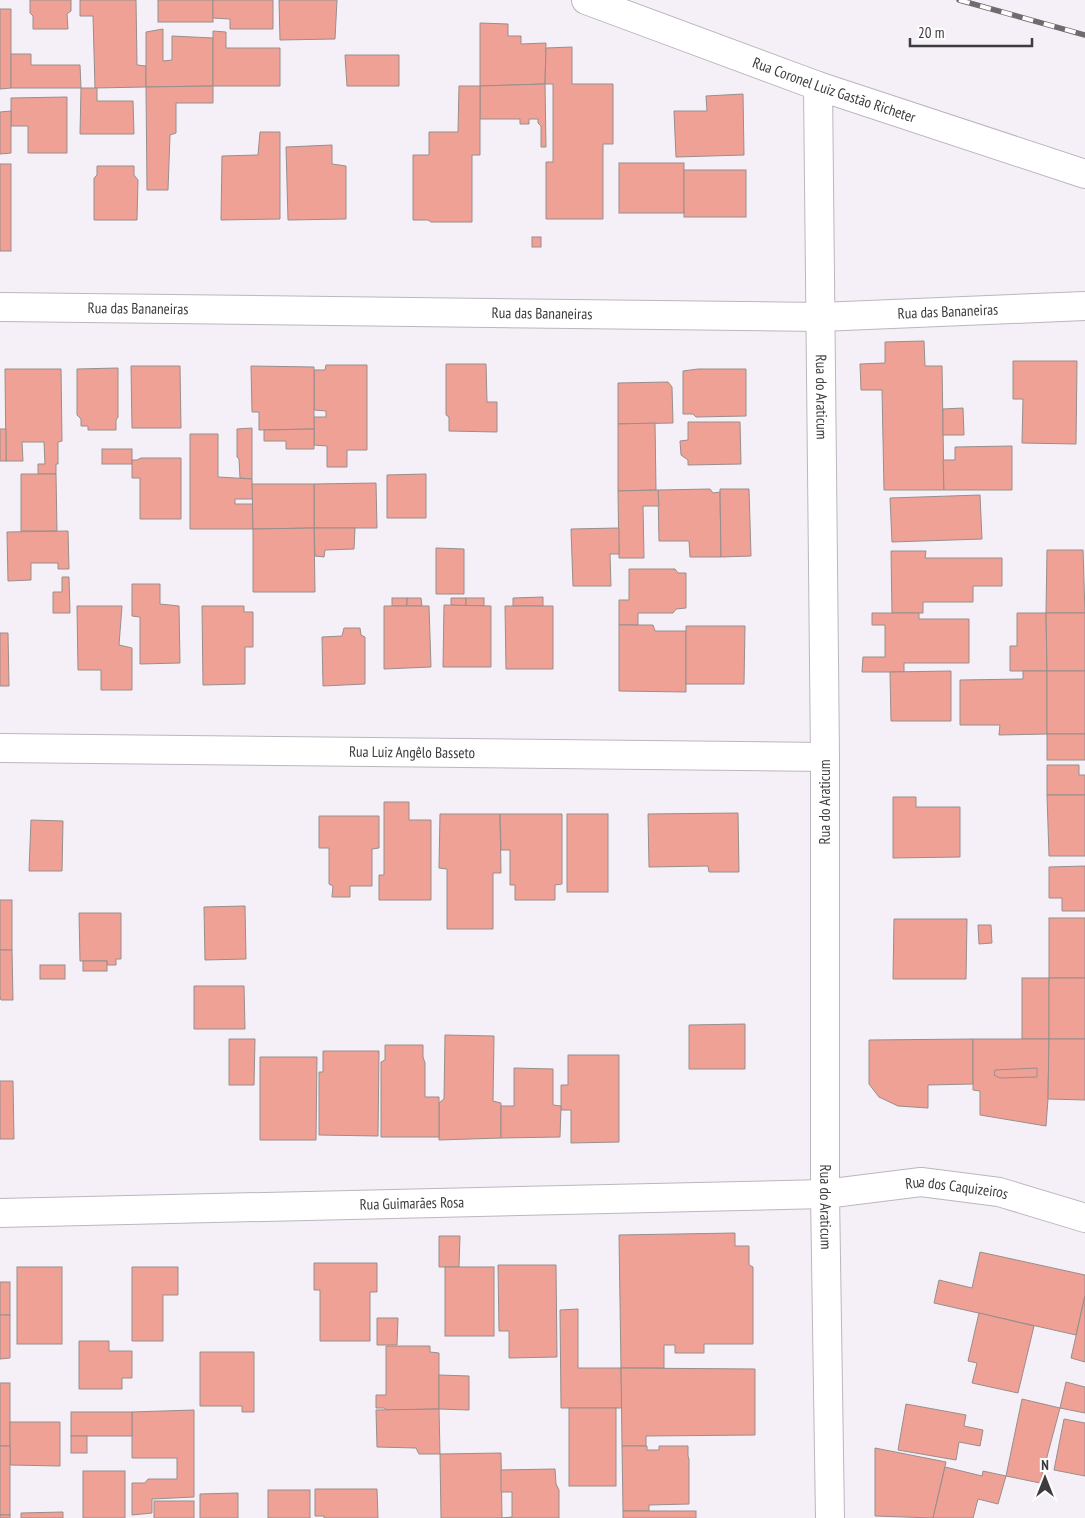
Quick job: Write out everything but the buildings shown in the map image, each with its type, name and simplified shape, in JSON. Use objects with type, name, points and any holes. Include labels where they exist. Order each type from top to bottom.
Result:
[{"type":"street","name":"Rua Coronel Luiz Gastão Richeter","points":[[586,0],[818,86],[1085,174]]},
{"type":"street","name":"Rua do Araticum","points":[[818,86],[825,758],[825,1194],[830,1518]]},
{"type":"street","name":"Rua das Bananeiras","points":[[0,307],[820,317],[1085,306]]},
{"type":"street","name":"Rua Luiz Angêlo Basseto","points":[[0,748],[825,758]]},
{"type":"street","name":"Rua dos Caquizeiros","points":[[825,1194],[921,1182],[999,1192],[1085,1218]]},
{"type":"street","name":"Rua Guimarães Rosa","points":[[0,1213],[825,1194]]},
{"type":"railway","points":[[959,0],[1085,35]]}]
